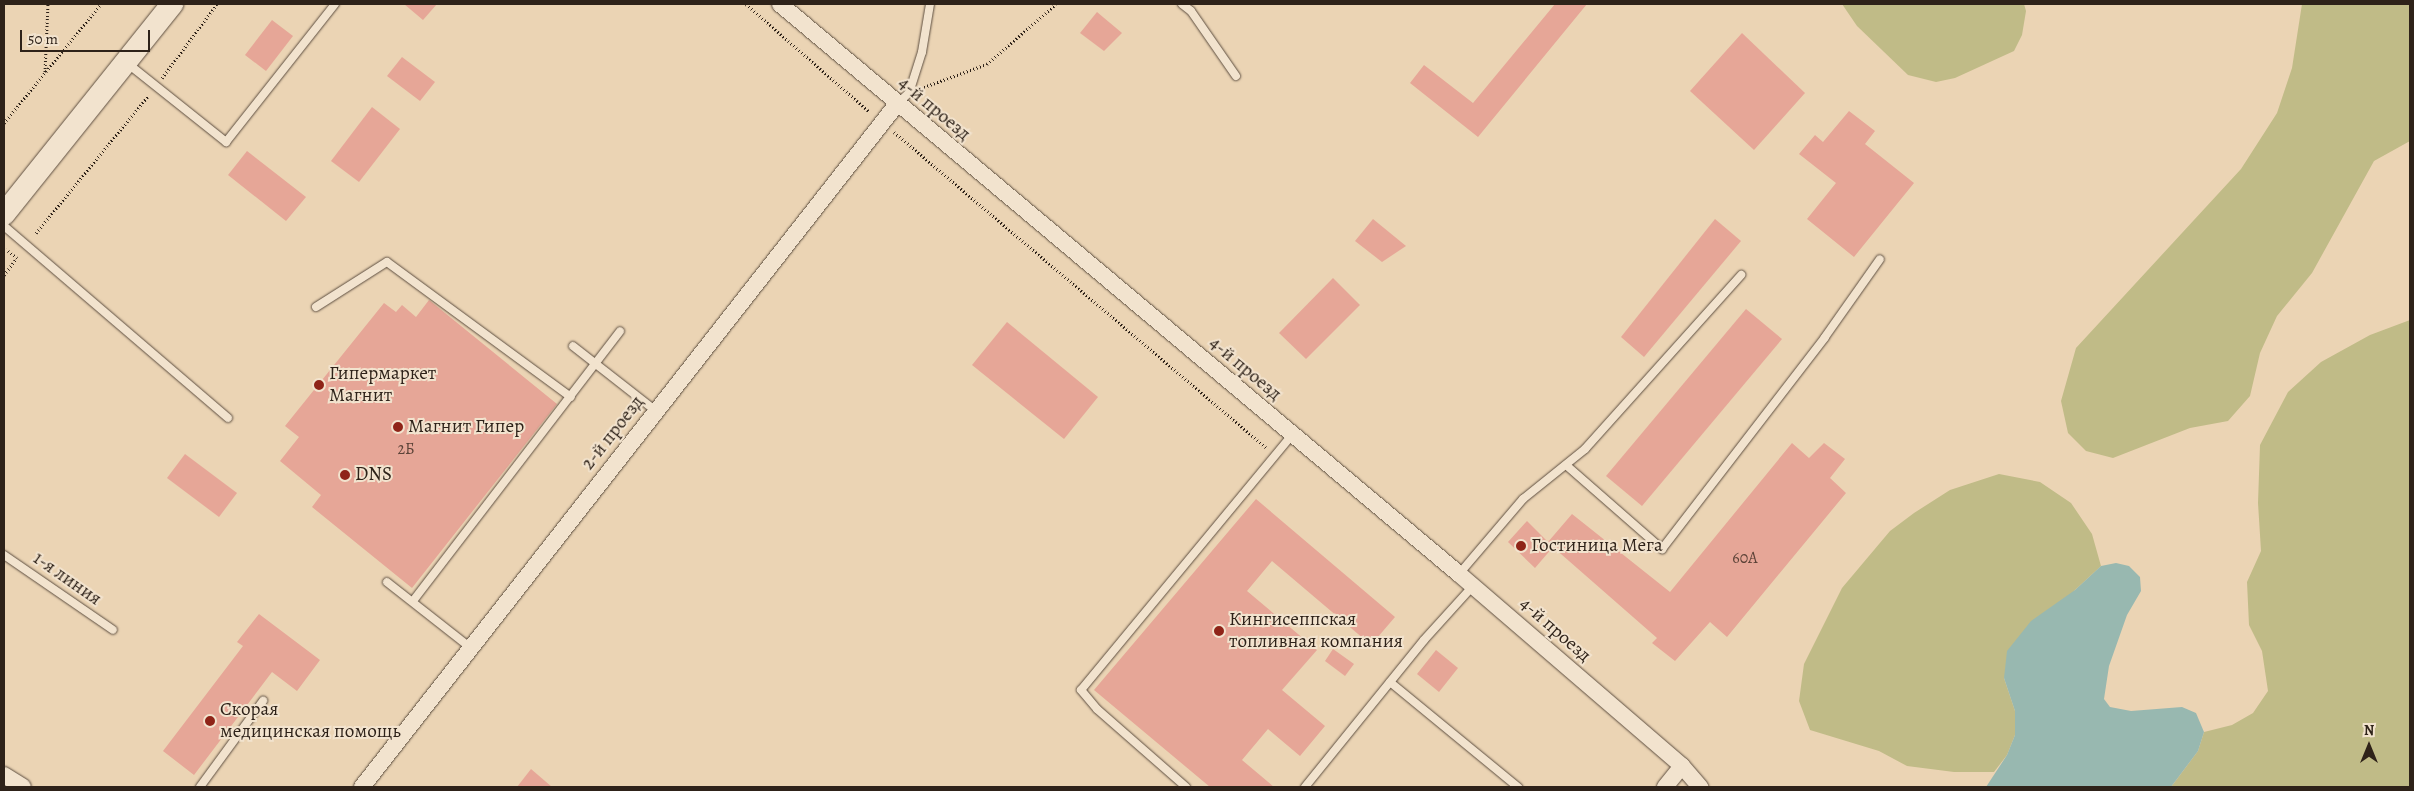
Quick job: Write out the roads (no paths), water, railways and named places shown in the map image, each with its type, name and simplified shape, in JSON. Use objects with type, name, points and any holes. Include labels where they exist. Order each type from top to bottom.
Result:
[{"type":"main road","points":[[4,203],[163,4]]},
{"type":"main road","points":[[4,214],[172,4]]},
{"type":"street","name":"4-й проезд","points":[[780,4],[903,98],[1292,435],[1459,574],[1682,766],[1700,787]]},
{"type":"street","name":"2-й проезд","points":[[362,787],[882,122],[903,98]]},
{"type":"street","points":[[1665,787],[1682,766]]},
{"type":"street","points":[[4,775],[23,787]]},
{"type":"lane","points":[[126,61],[226,142],[335,4]]},
{"type":"lane","points":[[903,98],[922,52],[930,4]]},
{"type":"lane","points":[[1182,4],[1191,11],[1236,76]]},
{"type":"lane","points":[[4,226],[228,418]]},
{"type":"lane","points":[[1566,464],[1662,549],[1825,337],[1880,259]]},
{"type":"lane","points":[[316,308],[387,262],[571,397]]},
{"type":"lane","points":[[1459,574],[1523,499],[1585,449],[1741,275]]},
{"type":"lane","points":[[413,601],[620,331]]},
{"type":"lane","points":[[573,346],[656,411]]},
{"type":"lane","points":[[1186,787],[1097,709],[1081,690],[1292,435]]},
{"type":"lane","name":"1-я линия","points":[[4,555],[113,630]]},
{"type":"lane","points":[[387,582],[470,648]]},
{"type":"lane","points":[[1305,787],[1390,682],[1473,586]]},
{"type":"lane","points":[[1390,682],[1518,787]]},
{"type":"lane","points":[[200,787],[263,701]]},
{"type":"water","points":[[2116,563],[2129,566],[2140,577],[2141,591],[2127,615],[2109,666],[2104,699],[2110,707],[2131,711],[2182,707],[2196,713],[2204,732],[2198,751],[2171,787],[1986,787],[2007,755],[2015,735],[2015,711],[2004,678],[2007,651],[2031,621],[2075,590],[2101,566]]},
{"type":"place","name":"Гипермаркет Магнит","points":[[319,385]]},
{"type":"place","name":"Магнит Гипер","points":[[398,427]]},
{"type":"place","name":"DNS","points":[[345,475]]},
{"type":"place","name":"Гостиница Мега","points":[[1521,546]]},
{"type":"place","name":"Кингисеппская топливная компания","points":[[1219,631]]},
{"type":"place","name":"Скорая медицинская помощь","points":[[210,721]]}]
